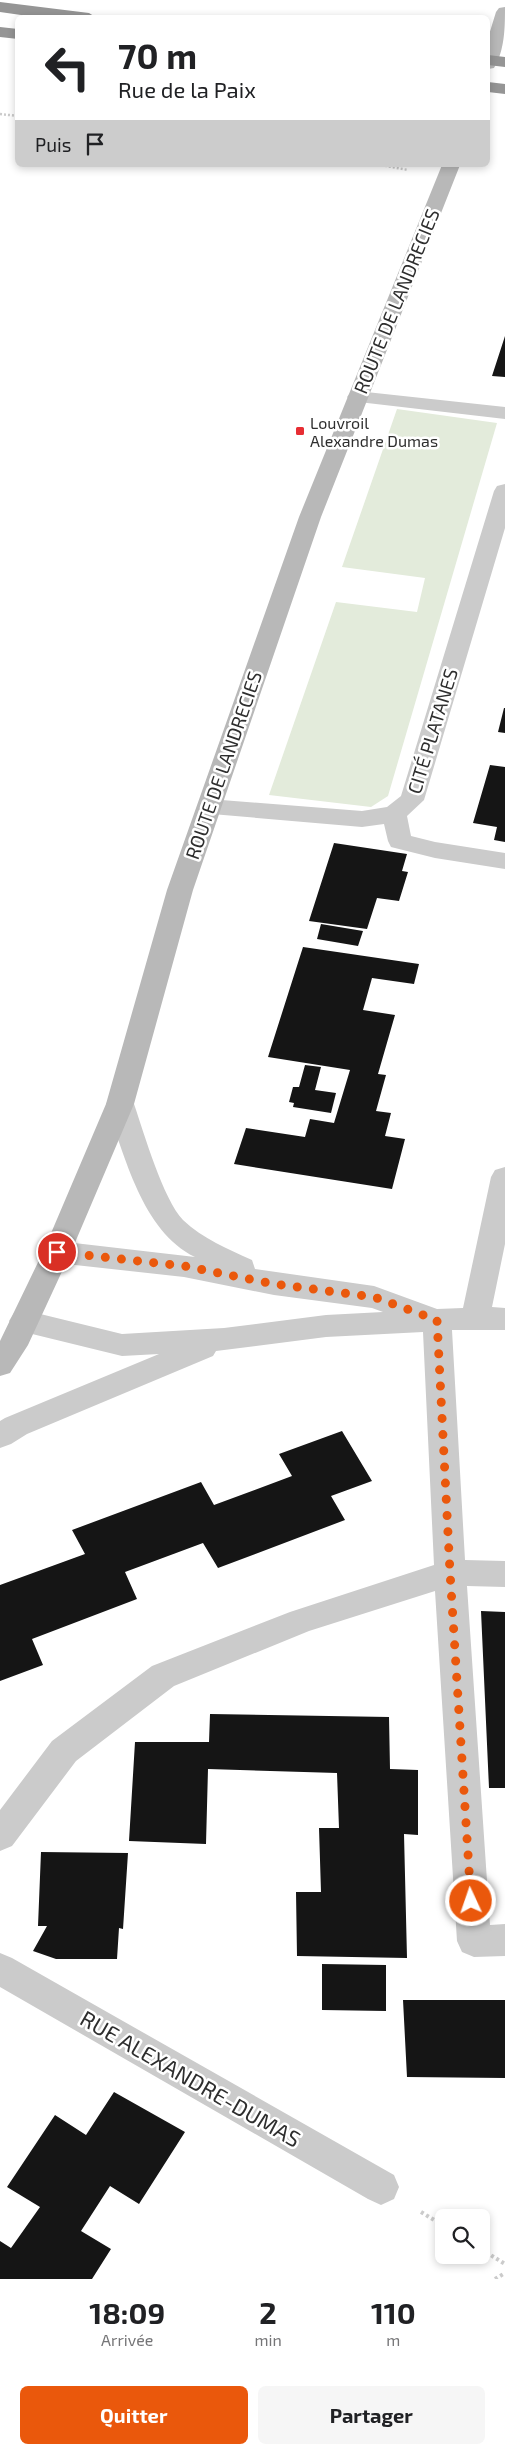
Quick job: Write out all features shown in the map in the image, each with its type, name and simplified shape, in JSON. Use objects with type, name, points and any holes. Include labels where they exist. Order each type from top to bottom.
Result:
[{"type":"highway","points":[[0,8],[62,15]]},
{"type":"highway","points":[[0,32],[15,34]]},
{"type":"highway","points":[[490,60],[505,62]]},
{"type":"highway","points":[[490,87],[505,89]]},
{"type":"main road","points":[[490,58],[505,12]]},
{"type":"main road","name":"ROUTE DE LANDRECIES","points":[[0,1365],[14,1345],[57,1252],[120,1104],[180,890],[310,517],[450,167]]},
{"type":"street","points":[[357,398],[482,409],[505,413]]},
{"type":"street","name":"CITÉ PLATANES","points":[[209,807],[362,819],[394,814],[412,800],[505,491]]},
{"type":"street","points":[[394,814],[400,841],[435,850],[505,861]]},
{"type":"street","points":[[120,1104],[148,1183],[172,1226],[197,1246],[274,1284]]},
{"type":"street","points":[[475,1318],[505,1177]]},
{"type":"street","points":[[57,1252],[184,1266],[274,1284],[374,1297],[437,1320]]},
{"type":"street","points":[[24,1321],[122,1345],[224,1339],[326,1326],[475,1318],[505,1319]]},
{"type":"street","points":[[437,1320],[450,1572],[474,1941],[505,1940]]},
{"type":"street","points":[[0,1436],[16,1426],[224,1339]]},
{"type":"street","points":[[0,1836],[64,1751],[163,1676],[301,1621],[450,1572],[505,1574]]},
{"type":"street","name":"RUE ALEXANDRE-DUMAS","points":[[0,1969],[381,2187]]},
{"type":"path","points":[[0,114],[15,116]]},
{"type":"path","points":[[490,2255],[505,2264]]},
{"type":"path","points":[[494,2279],[505,2274]]},
{"type":"green space","points":[[397,409],[497,423],[388,796],[371,807],[269,795],[336,602],[417,612],[425,578],[342,567]]},
{"type":"building","points":[[505,336],[505,377],[492,376]]},
{"type":"building","points":[[505,708],[505,733],[498,732]]},
{"type":"building","points":[[490,765],[505,767],[505,842],[494,840],[497,827],[473,823]]},
{"type":"building","points":[[334,843],[407,854],[402,871],[408,872],[399,901],[377,898],[367,929],[309,921]]},
{"type":"building","points":[[321,924],[363,931],[358,946],[317,939]]},
{"type":"building","points":[[303,947],[419,964],[414,984],[372,978],[363,1010],[395,1015],[378,1074],[386,1075],[376,1111],[391,1113],[385,1136],[405,1139],[392,1189],[234,1164],[246,1128],[305,1137],[310,1119],[334,1123],[350,1070],[268,1057]]},
{"type":"building","points":[[305,1065],[321,1067],[315,1090],[336,1093],[331,1113],[293,1107],[294,1103],[289,1102],[293,1087],[299,1087]]},
{"type":"building","points":[[342,1431],[372,1481],[331,1496],[345,1520],[218,1568],[203,1543],[125,1572],[137,1599],[32,1639],[43,1665],[0,1681],[0,1585],[85,1554],[72,1530],[201,1482],[214,1505],[292,1476],[279,1454]]},
{"type":"building","points":[[481,1611],[505,1612],[505,1788],[489,1788]]},
{"type":"building","points":[[210,1714],[389,1717],[390,1769],[418,1770],[418,1835],[404,1834],[407,1958],[297,1956],[296,1892],[321,1892],[319,1828],[339,1828],[337,1773],[208,1769],[206,1844],[129,1841],[135,1742],[209,1742]]},
{"type":"building","points":[[41,1852],[128,1853],[123,1929],[119,1928],[117,1959],[56,1959],[33,1951],[47,1926],[38,1926]]},
{"type":"building","points":[[322,1964],[386,1965],[386,2011],[322,2010]]},
{"type":"building","points":[[403,2000],[505,2000],[505,2078],[407,2077]]},
{"type":"building","points":[[114,2092],[185,2132],[139,2204],[110,2186],[81,2231],[111,2249],[92,2279],[0,2279],[0,2241],[11,2248],[40,2207],[7,2187],[55,2115],[86,2135]]},
{"type":"place","name":"Louvroil Alexandre Dumas","points":[[300,431]]},
{"type":"route","points":[[57,1252],[184,1266],[274,1284],[374,1297],[437,1320],[450,1572],[471,1901]]}]
